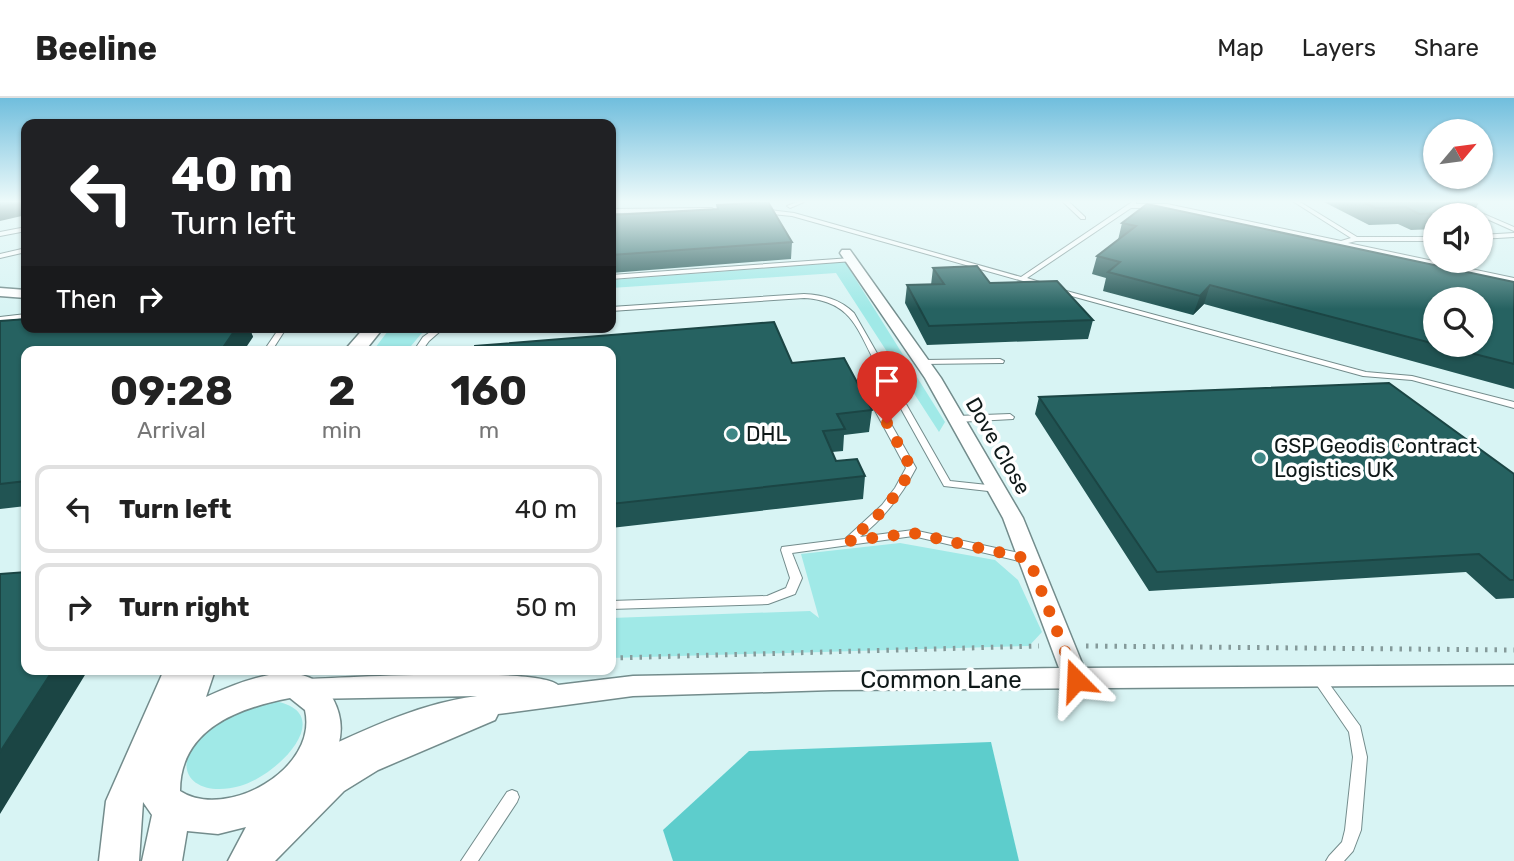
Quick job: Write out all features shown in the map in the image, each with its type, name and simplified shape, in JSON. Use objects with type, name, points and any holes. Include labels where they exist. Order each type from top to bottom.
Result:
[{"type":"street","name":"Dove Close","points":[[848,256],[923,362],[1013,518],[1076,680]]},
{"type":"street","points":[[0,292],[21,294]]},
{"type":"street","points":[[119,861],[125,800],[178,675]]},
{"type":"street","points":[[197,675],[176,739],[166,754],[159,779],[161,800],[173,810],[202,819],[224,817],[267,800],[300,777]]},
{"type":"street","name":"Common Lane","points":[[300,777],[416,720],[450,710],[578,693],[719,682],[1514,675]]},
{"type":"street","points":[[176,739],[220,705],[295,682],[318,701],[324,720],[324,735],[251,861]]},
{"type":"street","name":"Common Lane","points":[[295,682],[493,685],[578,693]]},
{"type":"street","points":[[251,861],[334,782],[368,761],[506,704]]},
{"type":"street","points":[[162,861],[173,810]]},
{"type":"lane","points":[[887,238],[1024,277],[1068,295],[1366,374],[1412,378],[1514,405]]},
{"type":"lane","points":[[1024,277],[1083,238]]},
{"type":"lane","points":[[1315,238],[1514,280]]},
{"type":"lane","points":[[1340,243],[1356,239],[1423,239]]},
{"type":"lane","points":[[0,256],[21,251]]},
{"type":"lane","points":[[616,276],[848,256]]},
{"type":"lane","points":[[0,262],[21,257]]},
{"type":"lane","points":[[616,309],[823,297],[842,304],[852,314],[947,484],[997,489]]},
{"type":"lane","points":[[0,319],[21,317]]},
{"type":"lane","points":[[923,362],[1000,361]]},
{"type":"lane","points":[[848,541],[879,517],[898,495],[911,468],[862,379],[881,367]]},
{"type":"lane","points":[[957,419],[1010,417]]},
{"type":"lane","points":[[616,606],[768,600],[790,591],[796,578],[786,550],[913,533],[1029,559]]},
{"type":"lane","points":[[1318,677],[1355,730],[1360,757],[1353,830],[1348,846],[1334,861]]},
{"type":"lane","points":[[469,861],[512,797]]},
{"type":"shaded area","points":[[845,262],[945,422],[939,432],[836,273],[616,288],[616,280]]},
{"type":"shaded area","points":[[386,333],[423,333],[411,346],[377,346]]},
{"type":"shaded area","points":[[900,543],[995,560],[1018,580],[1042,632],[1029,646],[616,658],[616,618],[810,611],[819,618],[801,554]]},
{"type":"shaded area","points":[[267,700],[289,706],[300,715],[302,728],[297,742],[286,756],[272,769],[240,786],[211,788],[192,779],[187,771],[191,749],[210,725],[228,714]]},
{"type":"shaded area","points":[[991,742],[1019,861],[673,861],[663,830],[749,751]]},
{"type":"building","points":[[616,238],[789,238],[792,242],[616,255]]},
{"type":"building","points":[[1121,238],[1305,238],[1423,263],[1423,273],[1472,273],[1514,282],[1514,364],[1486,357],[1493,357],[1493,287],[1423,287],[1423,341],[1210,285],[1200,296],[1108,272],[1120,262],[1097,256]]},
{"type":"building","points":[[977,266],[990,283],[1057,281],[1093,320],[929,326],[907,285],[944,284],[933,268]]},
{"type":"building","points":[[21,319],[21,333],[233,333],[224,346],[21,346],[21,482],[0,484],[0,321]]},
{"type":"building","name":"DHL","points":[[774,322],[792,363],[844,358],[872,410],[837,414],[845,429],[823,431],[836,461],[857,459],[865,476],[616,503],[616,346],[475,346]]},
{"type":"building","name":"GSP Geodis Contract Logistics UK","points":[[1389,383],[1514,474],[1514,580],[1510,580],[1479,554],[1157,572],[1039,397]]},
{"type":"building","points":[[21,572],[21,675],[50,675],[0,752],[0,574]]},
{"type":"place","name":"DHL","points":[[732,434]]},
{"type":"place","name":"GSP Geodis Contract Logistics UK","points":[[1260,458]]},
{"type":"route","points":[[887,423],[911,468],[898,495],[879,517],[848,541],[913,533],[1029,559],[1076,680]]}]
